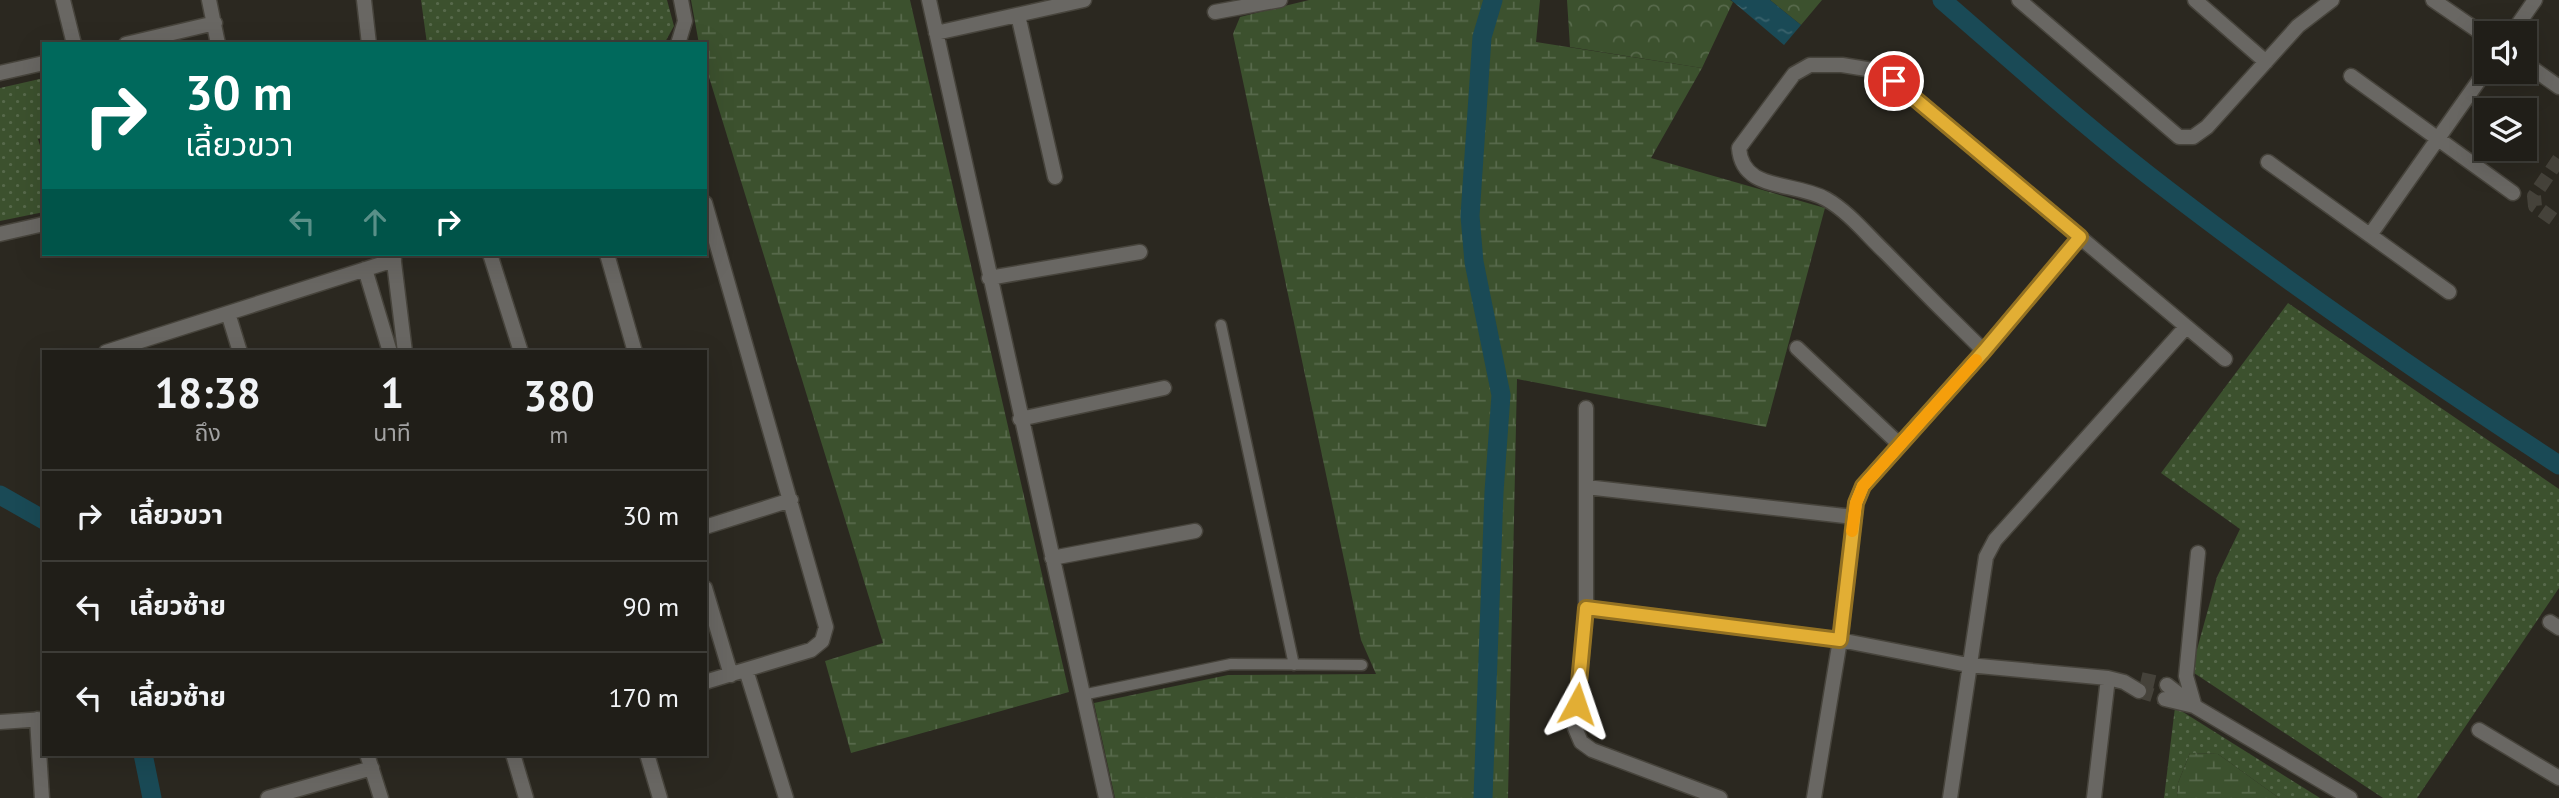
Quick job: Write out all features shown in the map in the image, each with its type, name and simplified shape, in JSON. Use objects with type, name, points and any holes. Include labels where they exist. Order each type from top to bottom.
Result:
[{"type":"street","points":[[63,0],[74,42]]},
{"type":"street","points":[[209,0],[218,42]]},
{"type":"street","points":[[364,0],[369,42]]},
{"type":"street","points":[[679,42],[685,21],[681,0]]},
{"type":"street","points":[[929,0],[1106,798]]},
{"type":"street","points":[[936,33],[1084,0]]},
{"type":"street","points":[[1215,12],[1280,0]]},
{"type":"street","points":[[2019,0],[2179,137],[2193,137],[2207,127],[2298,26],[2332,0]]},
{"type":"street","points":[[2195,0],[2266,62]]},
{"type":"street","points":[[2433,0],[2474,28]]},
{"type":"street","points":[[2520,21],[2535,0]]},
{"type":"street","points":[[1018,15],[1055,177]]},
{"type":"street","points":[[134,42],[215,23]]},
{"type":"street","points":[[0,73],[42,63]]},
{"type":"street","points":[[1984,351],[1856,224],[1828,200],[1812,192],[1751,177],[1740,163],[1739,148],[1794,74],[1810,65],[1842,65],[1879,71],[2225,359]]},
{"type":"street","points":[[2537,71],[2559,87]]},
{"type":"street","points":[[2351,76],[2513,192]]},
{"type":"street","points":[[2370,235],[2476,84]]},
{"type":"street","points":[[2268,162],[2449,292]]},
{"type":"street","points":[[707,210],[826,627],[822,640],[811,650],[707,681]]},
{"type":"street","points":[[0,234],[42,224]]},
{"type":"street","points":[[1814,798],[1840,640],[1854,517],[1863,486],[1984,351],[2080,237]]},
{"type":"street","points":[[989,278],[1140,252]]},
{"type":"street","points":[[491,256],[520,350]]},
{"type":"street","points":[[608,256],[634,350]]},
{"type":"street","points":[[112,350],[365,269],[394,257],[405,350]]},
{"type":"street","points":[[365,269],[389,350]]},
{"type":"street","points":[[228,313],[239,350]]},
{"type":"street","points":[[1950,798],[1986,557],[1995,541],[2186,327]]},
{"type":"street","points":[[1797,348],[1899,444]]},
{"type":"street","points":[[1020,419],[1164,387]]},
{"type":"street","points":[[1587,408],[1586,608],[1575,728],[1581,742],[1592,750],[1720,798]]},
{"type":"street","points":[[1586,487],[1854,517]]},
{"type":"street","points":[[707,526],[791,500]]},
{"type":"street","points":[[1052,558],[1195,531]]},
{"type":"street","points":[[2194,706],[2186,676],[2197,553]]},
{"type":"street","points":[[707,595],[731,675]]},
{"type":"street","points":[[1586,608],[1840,640],[1968,665],[2108,678],[2140,685]]},
{"type":"street","points":[[746,670],[786,798]]},
{"type":"street","points":[[2094,798],[2108,678]]},
{"type":"street","points":[[2166,692],[2350,798]]},
{"type":"street","points":[[0,722],[40,719],[42,798]]},
{"type":"street","points":[[2479,730],[2559,778]]},
{"type":"street","points":[[514,756],[526,798]]},
{"type":"street","points":[[648,756],[660,798]]},
{"type":"street","points":[[268,798],[369,761],[381,798]]},
{"type":"lane","points":[[1220,325],[1294,665]]},
{"type":"lane","points":[[1082,695],[1231,664],[1362,665]]},
{"type":"green space","points":[[421,0],[667,0],[674,26],[665,42],[427,42]]},
{"type":"green space","points":[[691,0],[910,0],[1069,692],[851,753],[825,661],[883,643],[707,71],[707,42],[699,42]]},
{"type":"green space","points":[[1309,0],[1540,0],[1536,42],[1702,68],[1651,158],[1825,208],[1766,427],[1517,379],[1508,798],[1115,798],[1094,703],[1228,675],[1376,674],[1361,640],[1233,34],[1240,17]]},
{"type":"green space","points":[[1567,0],[1733,2],[1702,68],[1570,47]]},
{"type":"green space","points":[[1770,0],[1822,0],[1801,25]]},
{"type":"green space","points":[[42,78],[42,138],[38,139],[42,152],[42,212],[0,221],[0,88]]},
{"type":"green space","points":[[2288,303],[2559,489],[2559,588],[2417,798],[2383,798],[2191,671],[2217,577],[2240,529],[2161,473]]},
{"type":"green space","points":[[2175,707],[2320,798],[2279,798],[2218,754],[2190,753],[2178,783],[2177,798],[2164,798]]},
{"type":"green space","points":[[2190,753],[2218,754],[2279,798],[2177,798],[2178,783]]},
{"type":"water","points":[[1731,0],[1770,0],[1801,25],[1784,45]]},
{"type":"waterway","points":[[1483,798],[1494,492],[1501,395],[1474,262],[1470,216],[1482,37],[1493,0]]},
{"type":"waterway","points":[[1942,0],[2111,145],[2216,227],[2361,332],[2559,465]]},
{"type":"waterway","points":[[0,495],[42,519]]},
{"type":"waterway","points":[[143,756],[152,798]]},
{"type":"tunnel","points":[[2559,159],[2534,196],[2535,206],[2559,223]]},
{"type":"tunnel","points":[[2141,679],[2167,685]]},
{"type":"tunnel","points":[[2139,691],[2165,699]]},
{"type":"slow traffic","points":[[1852,531],[1856,503],[1870,476],[1976,360]]},
{"type":"route","points":[[1577,704],[1586,608],[1840,640],[1856,503],[1863,486],[1984,351],[2080,237],[1894,81]]}]
